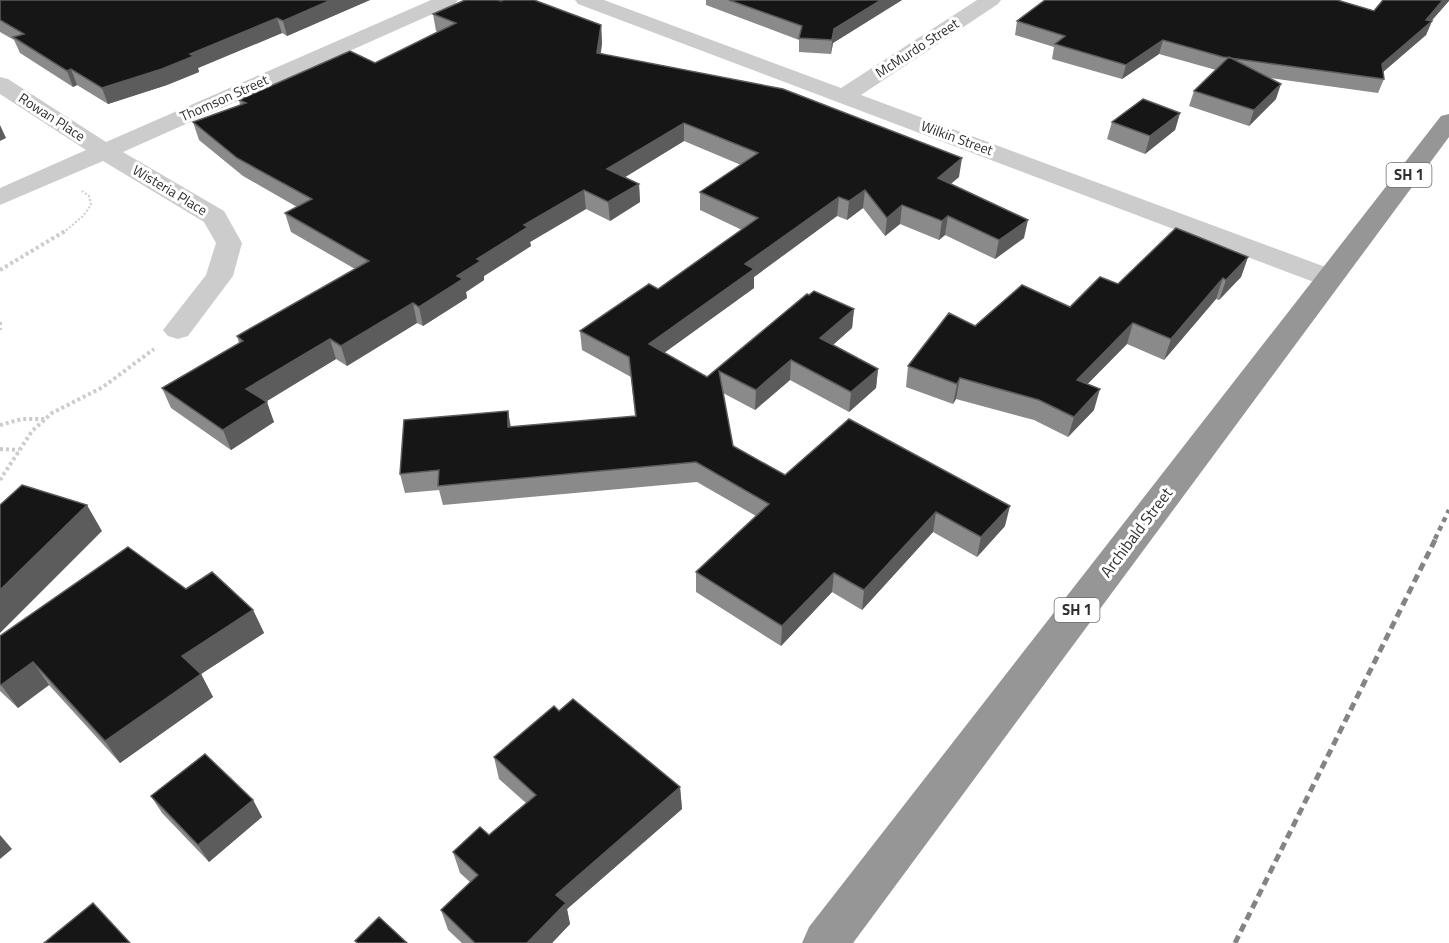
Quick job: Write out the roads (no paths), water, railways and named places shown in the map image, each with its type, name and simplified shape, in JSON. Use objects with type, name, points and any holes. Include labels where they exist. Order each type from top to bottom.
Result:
[{"type":"highway","name":"Archibald Street","points":[[825,943],[1449,121]]},
{"type":"street","name":"Thomson Street","points":[[0,197],[448,0]]},
{"type":"street","name":"Wilkin Street","points":[[585,0],[1329,278]]},
{"type":"street","name":"McMurdo Street","points":[[844,96],[991,0]]},
{"type":"street","name":"Rowan Place","points":[[0,84],[104,151]]},
{"type":"street","name":"Wisteria Place","points":[[104,151],[215,217],[229,243],[219,276],[178,330]]},
{"type":"railway","points":[[1435,539],[1449,510]]},
{"type":"railway","points":[[1235,943],[1436,538]]}]
